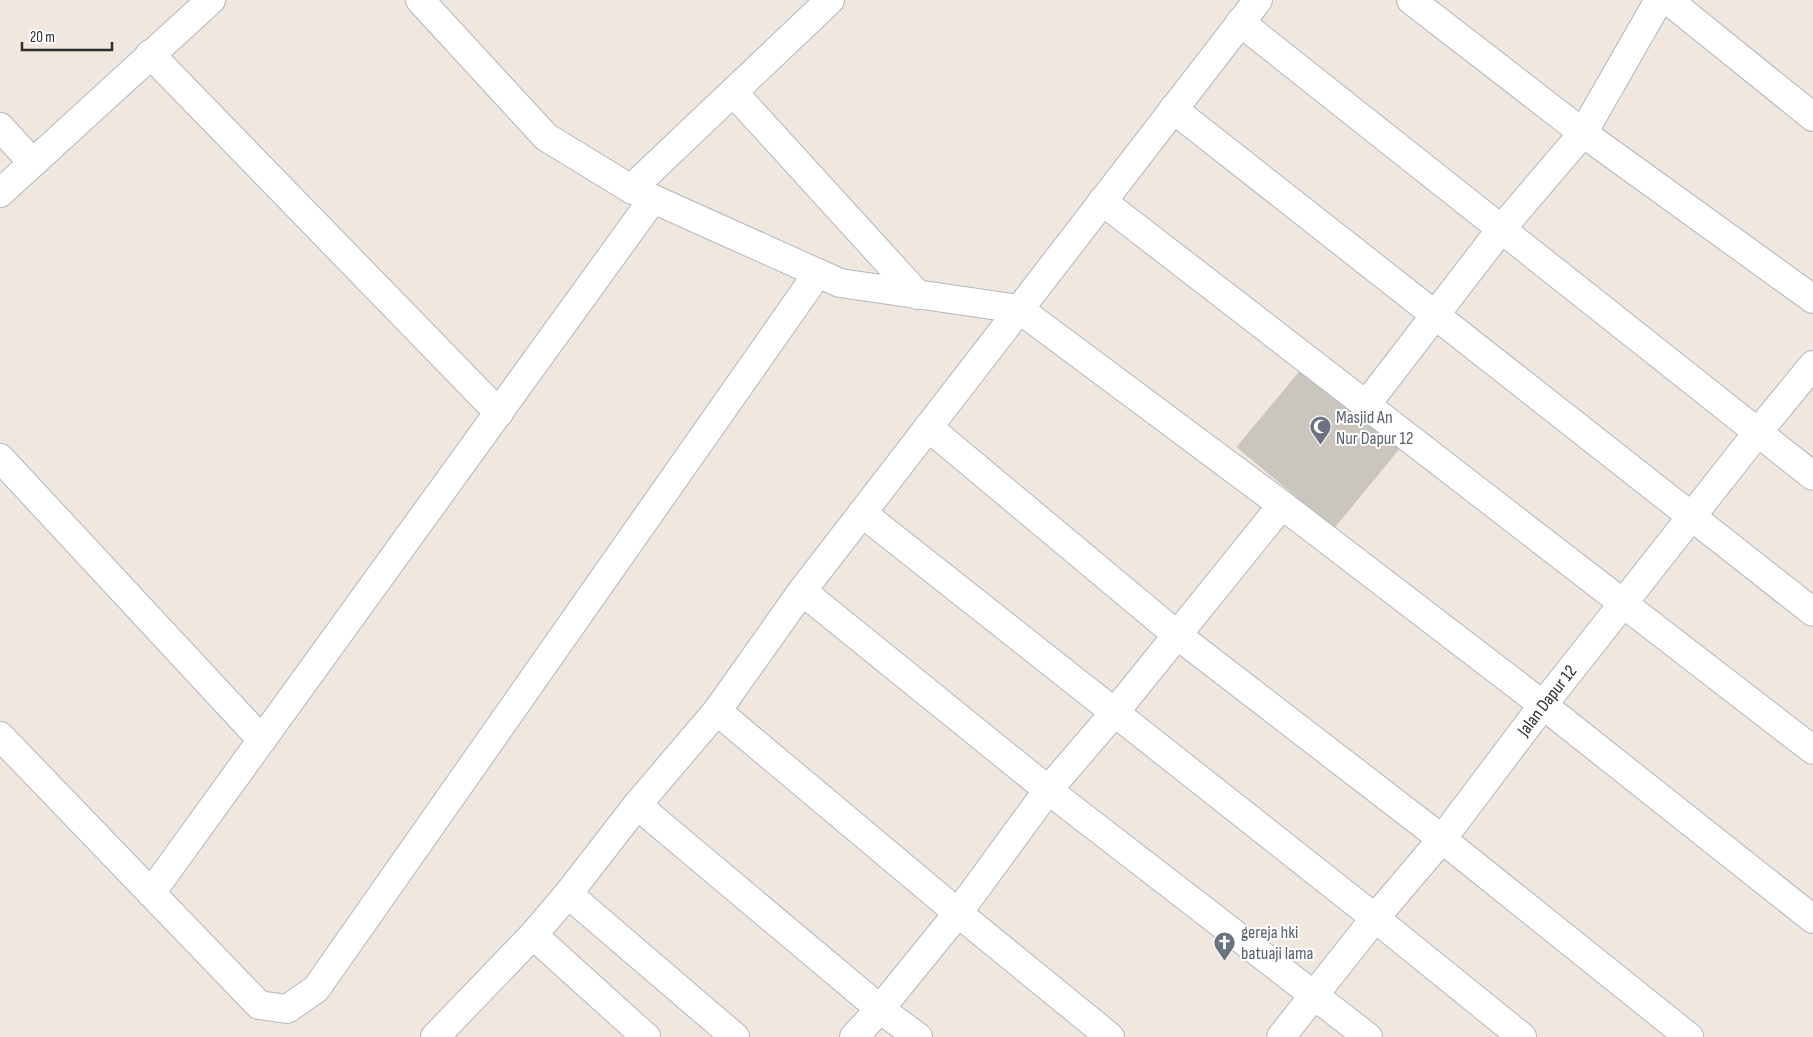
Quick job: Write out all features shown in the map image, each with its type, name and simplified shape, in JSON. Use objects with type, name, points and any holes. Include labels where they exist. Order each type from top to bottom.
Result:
[{"type":"street","points":[[0,193],[211,0]]},
{"type":"street","points":[[420,0],[546,137],[642,194],[840,283],[1019,309],[1282,505],[1543,705],[1813,920]]},
{"type":"street","points":[[152,894],[499,413],[642,194],[733,92],[830,0]]},
{"type":"street","points":[[444,1034],[568,894],[637,805],[718,711],[802,591],[1258,0]]},
{"type":"street","points":[[1411,0],[1583,133],[1813,299]]},
{"type":"street","points":[[1366,405],[1502,228],[1583,133],[1659,0]]},
{"type":"street","points":[[1668,0],[1813,117]]},
{"type":"street","points":[[1240,22],[1813,476]]},
{"type":"street","points":[[150,54],[499,413]]},
{"type":"street","points":[[733,92],[918,294]]},
{"type":"street","points":[[1173,109],[1813,612]]},
{"type":"street","points":[[0,127],[32,163]]},
{"type":"street","points":[[1102,201],[1813,750]]},
{"type":"street","points":[[0,736],[259,1006],[287,1009],[316,988],[818,273]]},
{"type":"street","name":"Jalan Dapur 12","points":[[1281,1037],[1375,918],[1442,839],[1543,705],[1813,365]]},
{"type":"street","points":[[928,427],[1177,635],[1442,839],[1689,1037]]},
{"type":"street","points":[[0,458],[262,740]]},
{"type":"street","points":[[854,1037],[880,1009],[958,913],[1048,790],[1115,712],[1282,505]]},
{"type":"street","points":[[862,513],[1375,918],[1522,1037]]},
{"type":"street","points":[[802,591],[1048,790],[1368,1037]]},
{"type":"street","points":[[718,711],[958,913],[1110,1037]]},
{"type":"street","points":[[637,805],[880,1009],[918,1037]]},
{"type":"street","points":[[568,894],[735,1037]]},
{"type":"street","points":[[532,935],[646,1037]]},
{"type":"building","name":"Masjid An Nur Dapur 12","points":[[1306,364],[1403,444],[1334,528],[1237,447]]},
{"type":"place","name":"Masjid An Nur Dapur 12","points":[[1320,446]]},
{"type":"place","name":"gereja hki batuaji lama","points":[[1225,961]]}]
